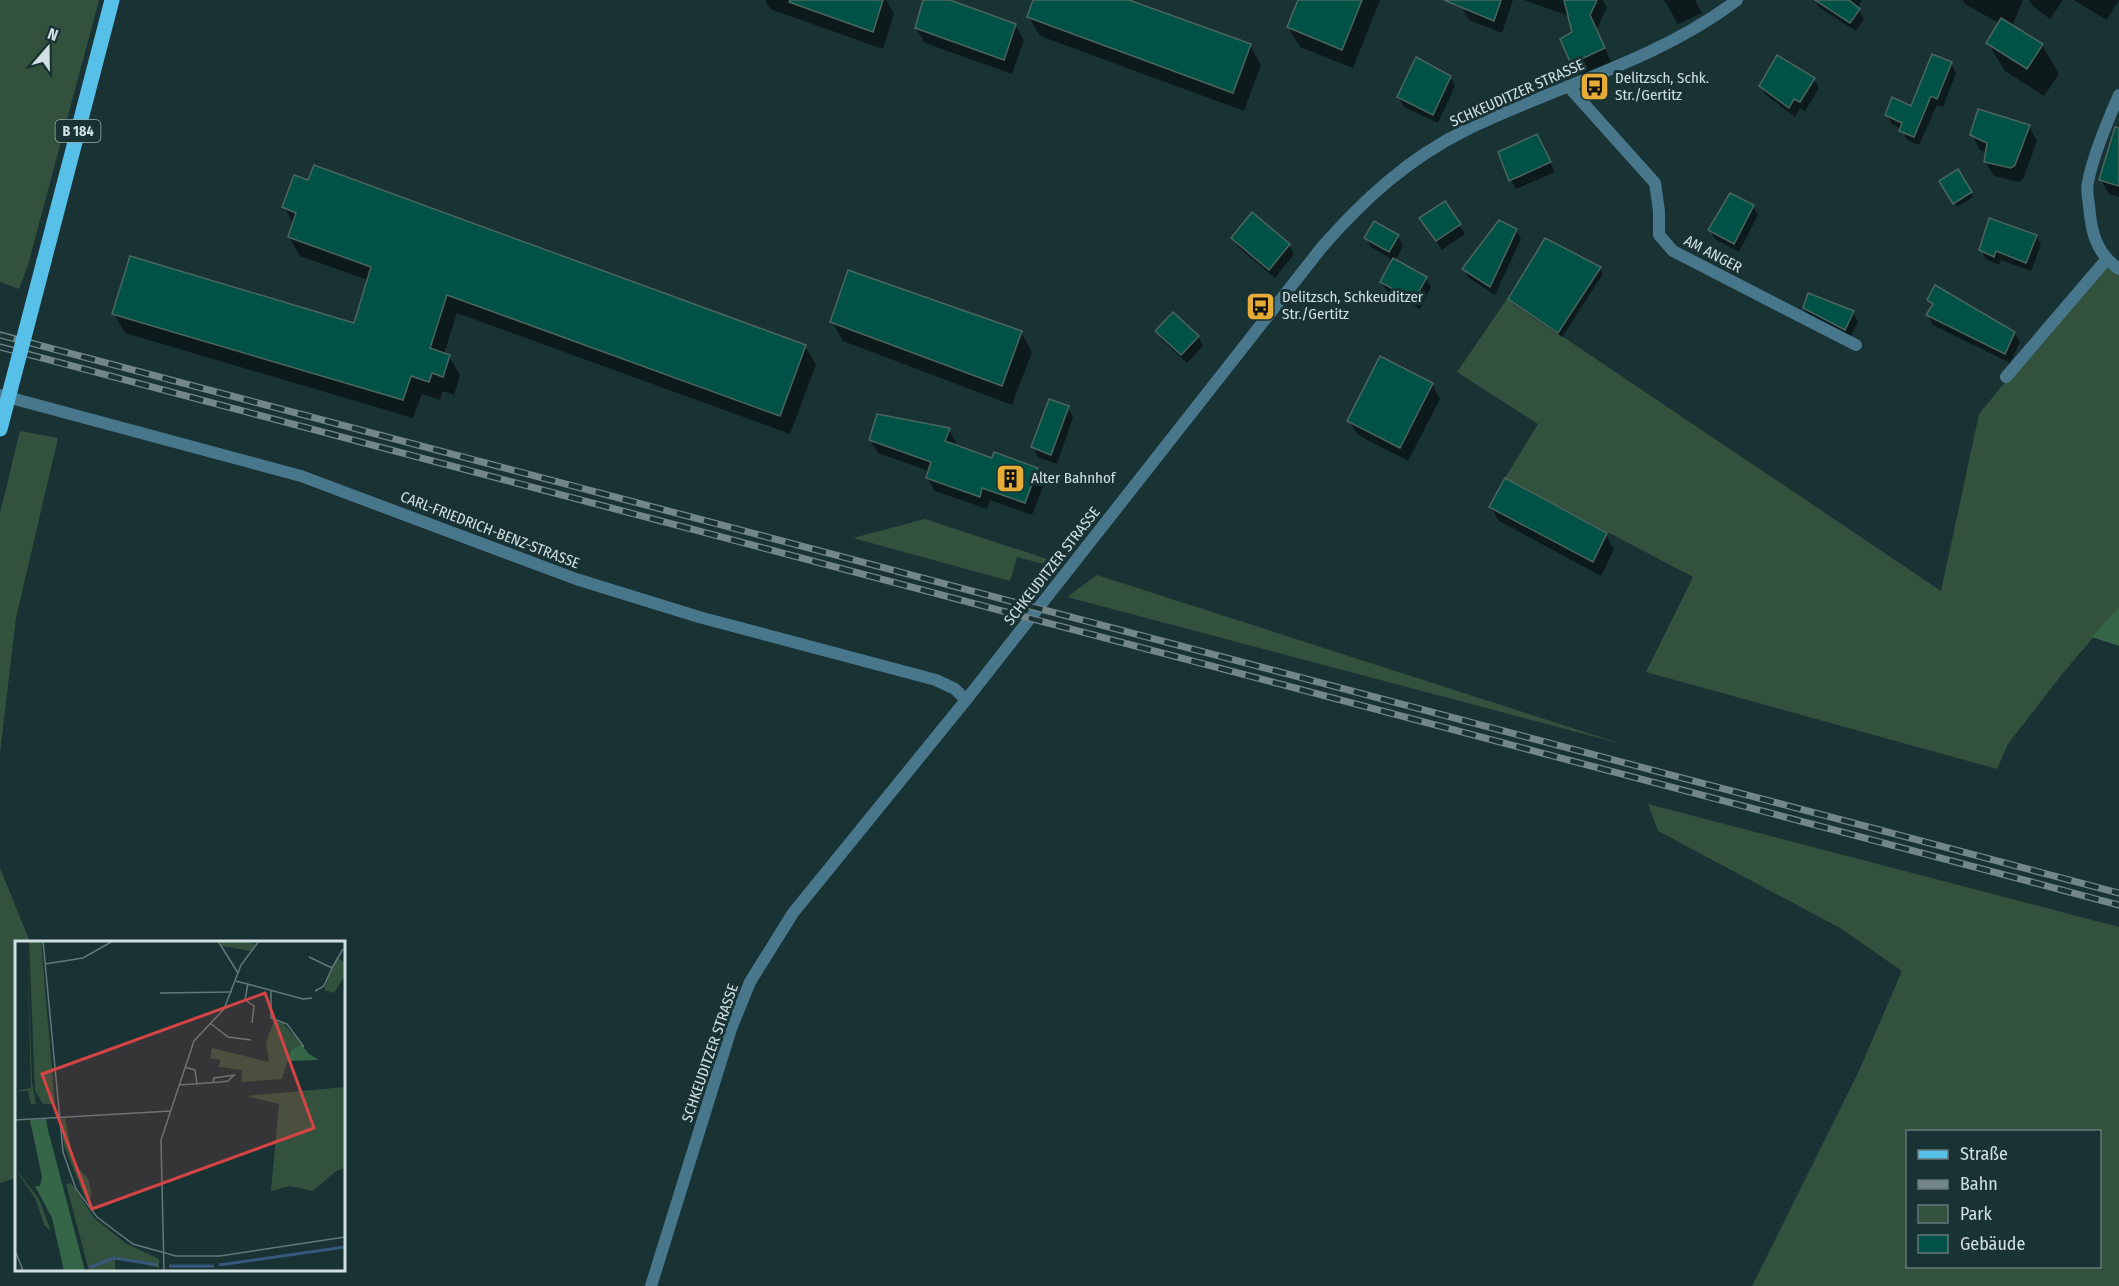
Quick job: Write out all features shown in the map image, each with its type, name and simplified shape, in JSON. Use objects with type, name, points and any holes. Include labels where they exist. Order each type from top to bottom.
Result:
[{"type":"main road","name":"B 184","points":[[0,429],[112,0]]},
{"type":"street","name":"SCHKEUDITZER STRASSE","points":[[651,1286],[731,1029],[750,982],[793,913],[966,700],[1288,288],[1346,219],[1378,188],[1464,131],[1685,34],[1737,0]]},
{"type":"street","name":"AM ANGER","points":[[1568,86],[1655,183],[1659,211],[1659,235],[1672,251],[1856,345]]},
{"type":"street","points":[[2119,95],[2087,184],[2090,225],[2096,242],[2106,260],[2119,269]]},
{"type":"street","points":[[2006,377],[2106,260]]},
{"type":"street","name":"CARL-FRIEDRICH-BENZ-STRASSE","points":[[0,395],[301,476],[576,579],[699,617],[936,680],[955,689],[966,700]]},
{"type":"green space","points":[[0,0],[99,0],[28,265],[19,289],[0,282]]},
{"type":"green space","points":[[2106,260],[2119,271],[2119,607],[2063,673],[2008,744],[1997,769],[1646,672],[1693,577],[1505,478],[1538,424],[1457,372],[1507,299],[1941,591],[1979,414]]},
{"type":"green space","points":[[20,431],[58,438],[16,618],[0,753],[0,513]]},
{"type":"green space","points":[[925,519],[1056,562],[1055,567],[1017,557],[1010,581],[853,538]]},
{"type":"green space","points":[[1097,575],[1622,744],[1067,597]]},
{"type":"green space","points":[[2119,607],[2119,646],[2092,637]]},
{"type":"green space","points":[[1648,804],[2119,927],[2119,1286],[1752,1286],[1858,1073],[1902,971],[1840,928],[1658,831]]},
{"type":"green space","points":[[0,868],[30,941],[15,941],[15,1178],[0,1183]]},
{"type":"building","points":[[790,0],[883,0],[873,32],[789,2]]},
{"type":"building","points":[[923,0],[950,0],[1016,24],[1004,60],[915,28]]},
{"type":"building","points":[[1033,0],[1129,0],[1251,44],[1233,93],[1027,17]]},
{"type":"building","points":[[1298,0],[1362,0],[1342,50],[1287,27]]},
{"type":"building","points":[[1444,0],[1501,0],[1494,21]]},
{"type":"building","points":[[1564,0],[1597,0],[1590,15],[1605,48],[1571,64],[1560,39],[1572,32]]},
{"type":"building","points":[[1815,0],[1849,0],[1860,9],[1850,23]]},
{"type":"building","points":[[2001,18],[2043,44],[2027,69],[1986,43]]},
{"type":"building","points":[[1932,54],[1952,62],[1937,99],[1931,96],[1914,137],[1899,131],[1902,123],[1885,115],[1892,97],[1911,106]]},
{"type":"building","points":[[1777,55],[1815,78],[1800,102],[1794,99],[1789,108],[1759,86]]},
{"type":"building","points":[[1416,57],[1451,76],[1433,115],[1397,97]]},
{"type":"building","points":[[1978,109],[2030,125],[2015,165],[2011,168],[1984,162],[1987,143],[1970,135]]},
{"type":"building","points":[[2115,127],[2119,128],[2119,186],[2099,180]]},
{"type":"building","points":[[1537,134],[1551,162],[1509,181],[1498,152]]},
{"type":"building","points":[[314,165],[806,345],[780,416],[447,295],[430,348],[450,355],[443,377],[432,373],[429,382],[411,376],[403,400],[112,314],[130,256],[354,323],[371,267],[288,237],[296,213],[282,207],[294,175],[308,180]]},
{"type":"building","points":[[1958,169],[1972,192],[1953,204],[1939,181]]},
{"type":"building","points":[[1730,193],[1754,205],[1734,244],[1708,230]]},
{"type":"building","points":[[1445,201],[1461,224],[1436,241],[1419,218]]},
{"type":"building","points":[[1252,212],[1290,244],[1269,270],[1231,238]]},
{"type":"building","points":[[1989,218],[2037,235],[2026,263],[1996,251],[1994,257],[1979,250]]},
{"type":"building","points":[[1499,220],[1517,229],[1490,287],[1462,269]]},
{"type":"building","points":[[1374,221],[1399,235],[1389,252],[1364,238]]},
{"type":"building","points":[[1545,238],[1601,267],[1558,333],[1508,299]]},
{"type":"building","points":[[1393,258],[1427,277],[1414,300],[1380,282]]},
{"type":"building","points":[[848,270],[1022,331],[1002,386],[830,322]]},
{"type":"building","points":[[1935,285],[2015,332],[2005,354],[1926,315],[1933,304],[1927,300]]},
{"type":"building","points":[[1808,293],[1854,311],[1845,330],[1803,308]]},
{"type":"building","points":[[1173,312],[1199,336],[1181,355],[1155,331]]},
{"type":"building","points":[[1380,356],[1433,383],[1400,448],[1347,421]]},
{"type":"building","points":[[1049,399],[1069,406],[1051,455],[1031,447]]},
{"type":"building","points":[[877,414],[950,428],[945,441],[992,458],[994,452],[1038,468],[1025,503],[982,488],[980,497],[926,478],[931,462],[869,440]]},
{"type":"building","points":[[1505,478],[1607,533],[1593,562],[1489,507]]},
{"type":"railway","points":[[0,335],[2119,893]]},
{"type":"railway","points":[[0,347],[2119,905]]},
{"type":"place","name":"Delitzsch, Schk. Str./Gertitz","points":[[1594,87]]},
{"type":"place","name":"Delitzsch, Schkeuditzer Str./Gertitz","points":[[1261,306]]},
{"type":"place","name":"Alter Bahnhof","points":[[1010,478]]}]
